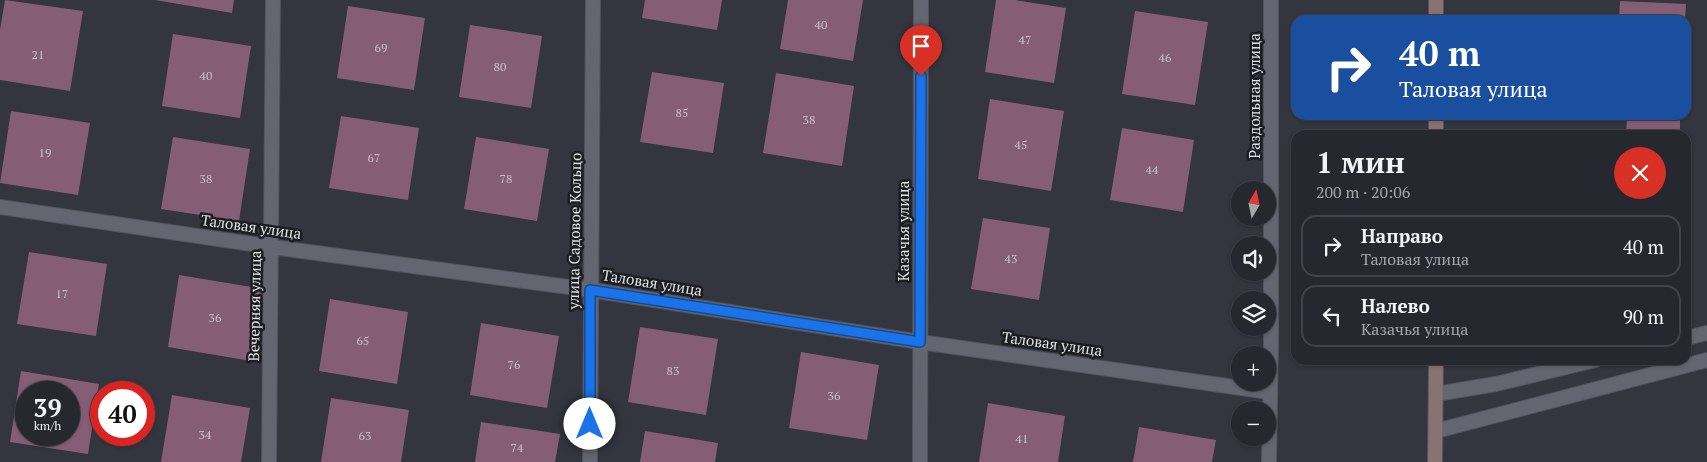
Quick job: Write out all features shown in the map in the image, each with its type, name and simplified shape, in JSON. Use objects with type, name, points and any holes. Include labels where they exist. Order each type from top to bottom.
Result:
[{"type":"main road","points":[[1436,0],[1436,15]]},
{"type":"main road","points":[[1436,365],[1436,462]]},
{"type":"street","name":"Вечерняя улица","points":[[269,462],[273,0]]},
{"type":"street","name":"улица Садовое Кольцо","points":[[590,462],[593,0]]},
{"type":"street","name":"Казачья улица","points":[[920,462],[921,0]]},
{"type":"street","name":"Раздольная улица","points":[[1269,462],[1271,0]]},
{"type":"street","name":"Таловая улица","points":[[0,207],[272,247],[590,290],[920,342],[1269,392]]},
{"type":"street","points":[[1691,337],[1707,333]]},
{"type":"street","points":[[1691,364],[1707,360]]},
{"type":"street","points":[[1436,394],[1496,384],[1574,365]]},
{"type":"street","points":[[1436,431],[1688,365]]},
{"type":"building","points":[[5,0],[83,11],[70,91],[0,80],[0,30]]},
{"type":"building","points":[[155,0],[234,0],[232,13]]},
{"type":"building","points":[[645,0],[722,0],[717,30],[642,18]]},
{"type":"building","points":[[788,0],[863,0],[853,61],[780,49]]},
{"type":"building","points":[[996,0],[1015,0],[1066,8],[1054,83],[985,72]]},
{"type":"building","points":[[1620,1],[1686,4],[1685,15],[1619,15]]},
{"type":"building","points":[[348,6],[425,18],[414,90],[337,78]]},
{"type":"building","points":[[1135,11],[1208,22],[1195,105],[1122,94]]},
{"type":"building","points":[[470,25],[542,36],[531,108],[459,97]]},
{"type":"building","points":[[173,34],[251,46],[240,118],[162,106]]},
{"type":"building","points":[[652,72],[724,83],[713,153],[640,142]]},
{"type":"building","points":[[776,73],[854,86],[842,166],[763,153]]},
{"type":"building","points":[[990,99],[1064,111],[1051,191],[978,179]]},
{"type":"building","points":[[11,111],[90,123],[78,195],[0,183]]},
{"type":"building","points":[[341,116],[419,128],[408,200],[329,188]]},
{"type":"building","points":[[1627,120],[1680,120],[1680,130],[1626,130]]},
{"type":"building","points":[[1122,128],[1194,140],[1183,212],[1110,200]]},
{"type":"building","points":[[173,137],[250,149],[239,221],[161,209]]},
{"type":"building","points":[[476,137],[549,149],[537,221],[464,209]]},
{"type":"building","points":[[983,218],[1050,228],[1039,300],[971,289]]},
{"type":"building","points":[[29,252],[107,264],[96,336],[17,324]]},
{"type":"building","points":[[179,275],[263,289],[251,361],[168,347]]},
{"type":"building","points":[[330,299],[408,312],[397,384],[319,371]]},
{"type":"building","points":[[481,323],[559,336],[547,408],[470,395]]},
{"type":"building","points":[[640,327],[718,339],[706,415],[628,402]]},
{"type":"building","points":[[801,352],[879,365],[867,440],[789,428]]},
{"type":"building","points":[[21,371],[90,382],[90,441],[88,454],[36,446],[80,446],[80,381],[19,381]]},
{"type":"building","points":[[172,395],[250,408],[241,462],[161,462]]},
{"type":"building","points":[[331,398],[409,410],[401,462],[321,462]]},
{"type":"building","points":[[988,403],[1065,416],[1058,462],[979,462]]},
{"type":"building","points":[[15,410],[15,443],[10,442]]},
{"type":"building","points":[[481,422],[560,434],[555,462],[475,462]]},
{"type":"building","points":[[1139,427],[1216,440],[1212,462],[1133,462]]},
{"type":"building","points":[[645,431],[718,443],[715,462],[640,462]]},
{"type":"route","points":[[590,424],[590,290],[920,342],[921,76]]}]
